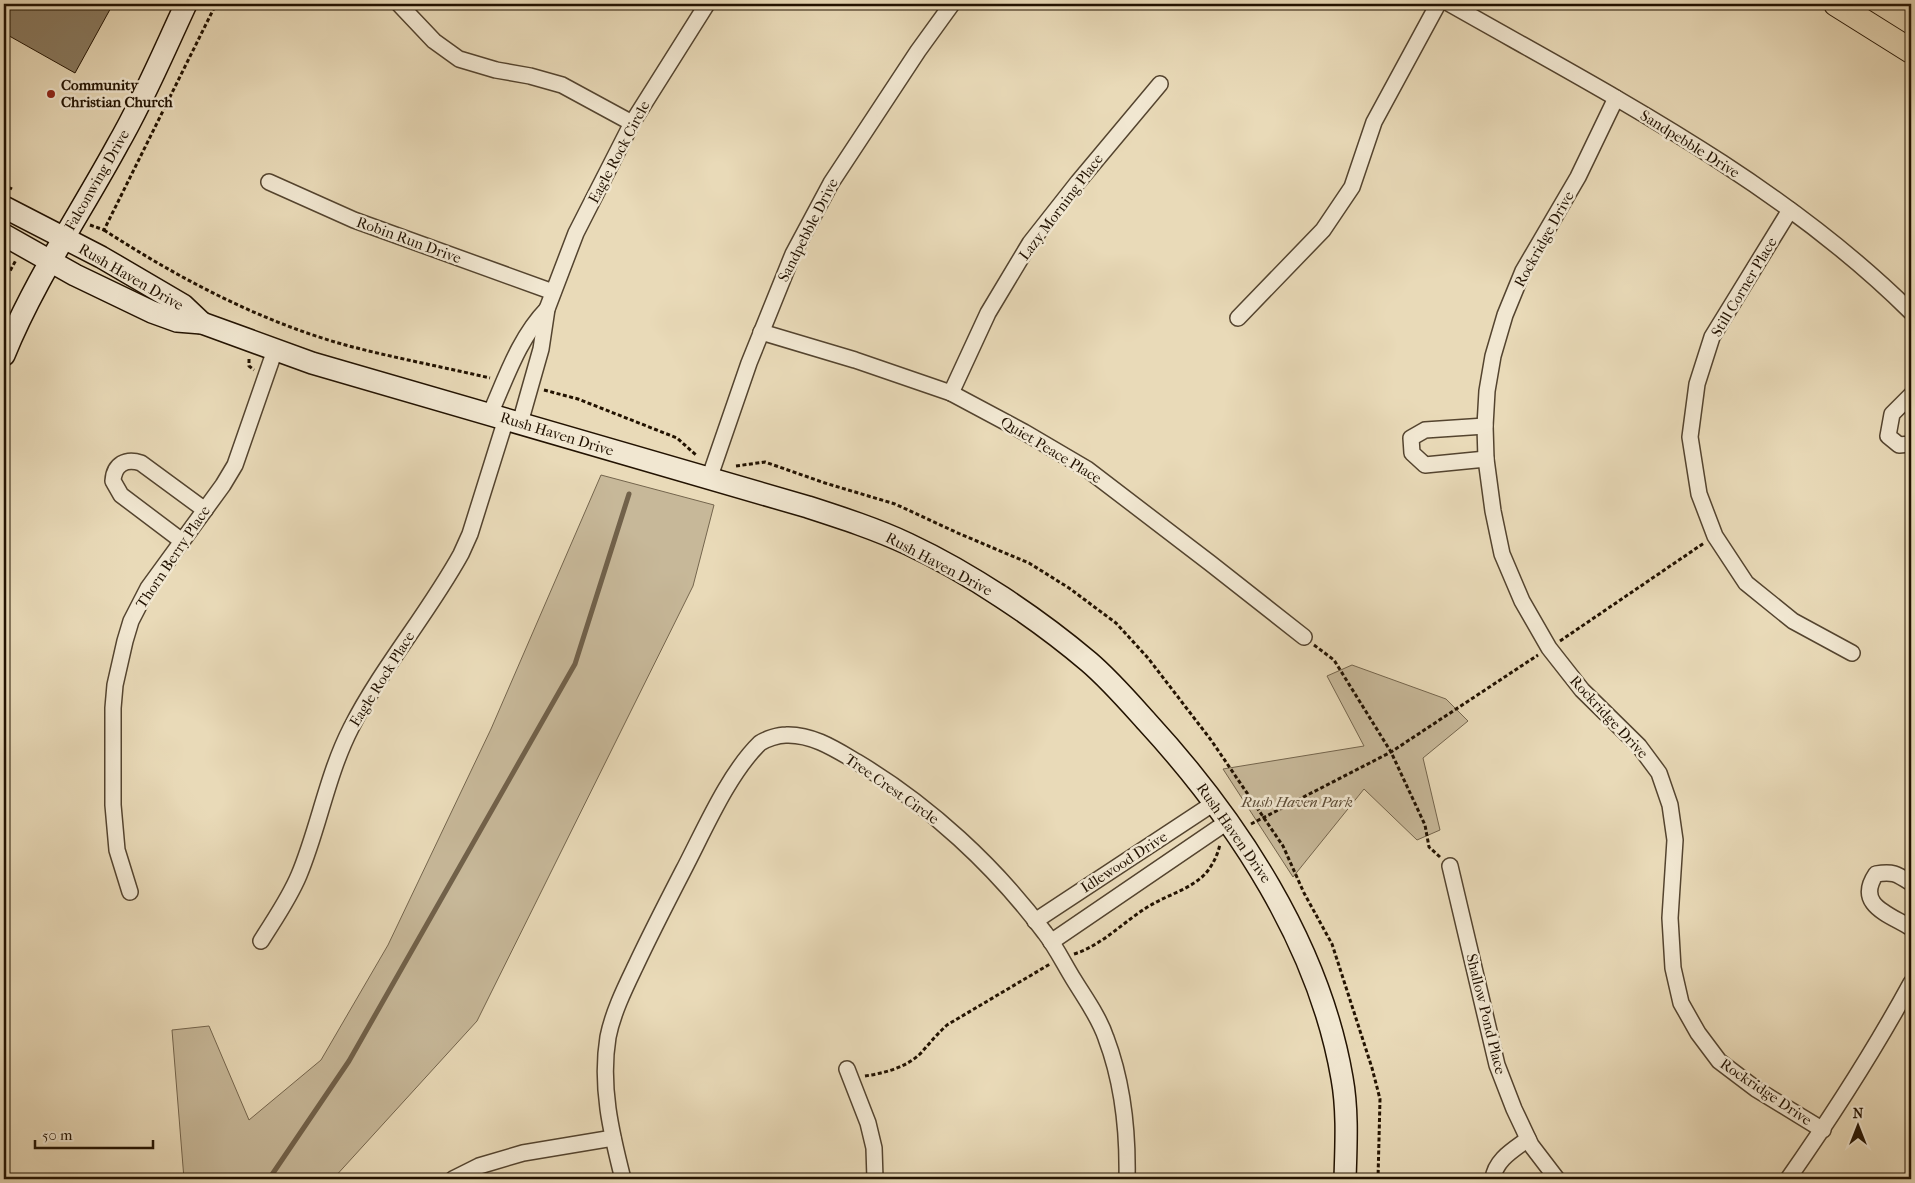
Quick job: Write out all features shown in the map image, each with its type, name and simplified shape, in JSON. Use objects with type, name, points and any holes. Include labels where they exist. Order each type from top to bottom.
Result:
[{"type":"main road","points":[[1836,4],[1911,51]]},
{"type":"street","name":"Falconwing Drive","points":[[4,355],[15,327],[50,261],[134,115],[186,4]]},
{"type":"street","points":[[399,4],[434,41],[459,59],[496,70],[530,76],[562,85],[632,123]]},
{"type":"street","name":"Eagle Rock Circle","points":[[505,419],[530,387],[544,336],[547,309],[576,233],[632,123],[707,4]]},
{"type":"street","name":"Sandpebble Drive","points":[[712,471],[748,363],[792,254],[831,183],[912,59],[952,4]]},
{"type":"street","points":[[1238,318],[1323,230],[1352,187],[1374,122],[1438,4]]},
{"type":"street","name":"Sandpebble Drive","points":[[1450,4],[1702,149],[1790,210],[1855,259],[1911,312]]},
{"type":"street","name":"Lazy Morning Place","points":[[951,393],[988,313],[1030,242],[1160,84]]},
{"type":"street","name":"Rockridge Drive","points":[[1616,98],[1578,177],[1523,271],[1508,306],[1493,356],[1487,391],[1485,426],[1486,458],[1493,511],[1502,554],[1522,601],[1549,648],[1582,690],[1639,746],[1659,773],[1670,805],[1675,840],[1670,918],[1673,968],[1681,1003],[1698,1033],[1719,1061],[1756,1089],[1823,1130]]},
{"type":"street","name":"Robin Run Drive","points":[[269,182],[354,220],[553,292]]},
{"type":"street","name":"Rush Haven Drive","points":[[4,207],[101,257],[182,305],[202,323]]},
{"type":"street","name":"Still Corner Place","points":[[1790,210],[1712,337],[1697,384],[1690,437],[1699,494],[1715,536],[1746,583],[1793,622],[1852,653]]},
{"type":"street","name":"Rush Haven Drive","points":[[4,235],[75,275],[152,312],[177,321],[202,323],[275,350],[366,379],[505,419],[712,471],[808,507],[863,525],[909,544],[992,592],[1047,629],[1092,664],[1183,761],[1272,888],[1289,921],[1317,985],[1328,1020],[1343,1080],[1346,1144],[1345,1179]]},
{"type":"street","name":"Eagle Rock Circle","points":[[505,419],[504,381],[526,335],[535,321],[547,309]]},
{"type":"street","name":"Quiet Peace Place","points":[[761,332],[855,360],[951,393],[1024,432],[1087,469],[1304,637]]},
{"type":"street","name":"Thorn Berry Place","points":[[130,892],[117,850],[113,821],[112,753],[115,685],[125,641],[139,603],[223,485],[235,464],[275,350]]},
{"type":"street","points":[[1911,395],[1892,414],[1888,436],[1899,445],[1911,444]]},
{"type":"street","name":"Eagle Rock Place","points":[[261,941],[291,892],[299,874],[331,774],[350,728],[461,554],[470,534],[505,419]]},
{"type":"street","points":[[1485,426],[1425,430],[1411,438],[1412,453],[1425,465],[1486,458]]},
{"type":"street","points":[[182,541],[117,491],[113,475],[118,466],[123,462],[130,461],[141,464],[205,510]]},
{"type":"street","name":"Tree Crest Circle","points":[[623,1179],[613,1138],[604,1078],[608,1041],[615,1013],[646,942],[720,802],[743,763],[763,741],[784,734],[812,738],[869,769],[904,793],[946,828],[995,874],[1035,921],[1051,942],[1106,1035],[1122,1093],[1127,1144],[1127,1179]]},
{"type":"street","name":"Idlewood Drive","points":[[1035,921],[1214,803]]},
{"type":"street","name":"Idlewood Drive","points":[[1051,942],[1231,827]]},
{"type":"street","name":"Shallow Pond Place","points":[[1450,866],[1496,1065],[1528,1139],[1550,1177]]},
{"type":"street","points":[[1911,883],[1890,872],[1876,874],[1870,882],[1869,890],[1870,899],[1876,906],[1911,928]]},
{"type":"street","points":[[1788,1179],[1823,1130],[1886,1029],[1911,983]]},
{"type":"street","points":[[848,1069],[868,1124],[874,1148],[875,1179]]},
{"type":"street","points":[[453,1179],[479,1166],[523,1153],[613,1138]]},
{"type":"street","points":[[1493,1179],[1494,1170],[1501,1160],[1528,1139]]},
{"type":"path","points":[[104,230],[145,257],[214,294],[265,317],[348,346],[504,381]]},
{"type":"path","points":[[530,387],[578,399],[677,438],[712,471],[765,462],[825,483],[895,504],[1029,563],[1069,588],[1116,623],[1148,658],[1212,740],[1244,786],[1283,846],[1304,893],[1332,944],[1372,1068],[1380,1099],[1378,1179]]},
{"type":"path","points":[[1231,827],[1263,817],[1392,752],[1715,536]]},
{"type":"path","points":[[1304,637],[1334,660],[1392,752],[1425,825],[1429,847],[1450,866]]},
{"type":"green space","points":[[601,475],[714,505],[693,586],[477,1021],[333,1179],[184,1179],[172,1030],[209,1026],[249,1120],[321,1060],[388,945],[491,729]]},
{"type":"green space","name":"Rush Haven Park","points":[[1352,665],[1446,699],[1468,721],[1423,758],[1440,830],[1417,840],[1364,789],[1293,877],[1223,769],[1364,746],[1327,676]]},
{"type":"building","points":[[4,4],[113,4],[75,73],[4,33]]},
{"type":"waterway","points":[[269,1179],[349,1061],[575,664],[629,494]]},
{"type":"place","name":"Community Christian Church","points":[[51,94]]}]
